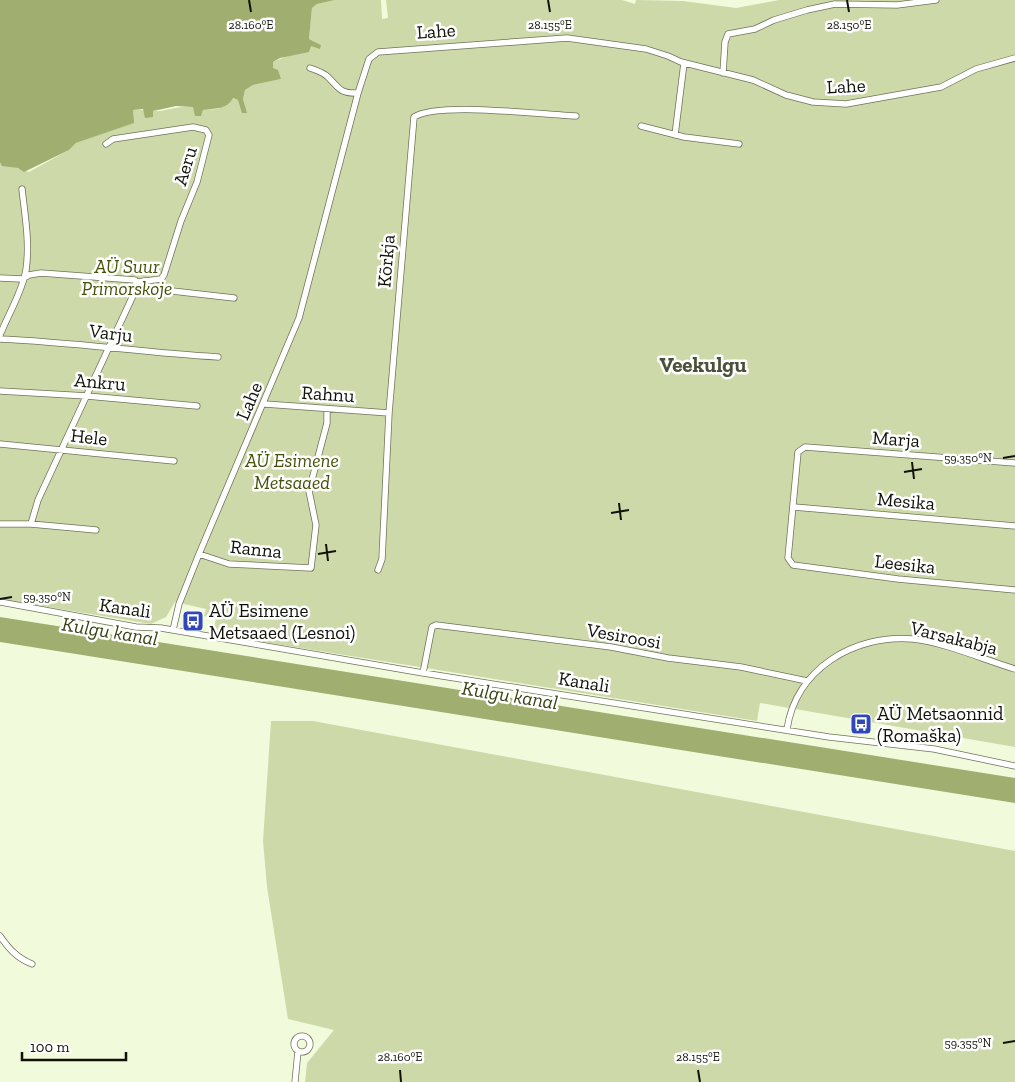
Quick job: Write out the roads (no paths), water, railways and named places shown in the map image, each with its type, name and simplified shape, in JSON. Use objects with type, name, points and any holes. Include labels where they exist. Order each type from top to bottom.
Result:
[{"type":"street","points":[[723,73],[725,42],[728,34],[755,29],[783,17],[836,4],[896,5],[936,0]]},
{"type":"street","name":"Lahe","points":[[173,630],[179,604],[199,554],[265,404],[299,318],[358,93],[369,59],[378,52],[396,49],[567,38],[646,50],[684,63],[754,80],[786,95],[813,102],[846,104],[941,87],[976,69],[1015,58]]},
{"type":"street","points":[[675,135],[684,63]]},
{"type":"street","points":[[310,68],[327,76],[336,88],[350,93],[358,93]]},
{"type":"street","name":"Kõrkja","points":[[378,570],[382,559],[389,413],[414,117],[431,110],[452,108],[576,116]]},
{"type":"street","points":[[641,126],[675,135],[739,144]]},
{"type":"street","name":"Aeru","points":[[106,144],[113,139],[193,127],[206,130],[209,136],[197,182],[161,279],[137,284]]},
{"type":"street","points":[[0,335],[16,301],[26,272],[28,242],[22,189]]},
{"type":"street","points":[[0,278],[22,280],[29,275],[41,273],[135,280],[137,284],[234,298]]},
{"type":"street","points":[[31,524],[38,500],[109,349],[137,284]]},
{"type":"street","name":"Varju","points":[[0,339],[62,342],[109,349],[218,357]]},
{"type":"street","name":"Ankru","points":[[0,390],[197,406]]},
{"type":"street","name":"Rahnu","points":[[265,404],[389,413]]},
{"type":"street","name":"Ranna","points":[[199,554],[229,564],[311,568],[316,525],[309,491],[327,423],[327,410]]},
{"type":"street","name":"Hele","points":[[0,444],[174,461]]},
{"type":"street","name":"Marja","points":[[794,507],[793,496],[798,452],[805,447],[1015,463]]},
{"type":"street","name":"Mesika","points":[[794,507],[1015,526]]},
{"type":"street","name":"Leesika","points":[[794,507],[790,517],[788,558],[793,565],[898,579],[1015,590]]},
{"type":"street","points":[[0,524],[31,524],[96,530]]},
{"type":"street","name":"Kanali","points":[[0,602],[136,627],[173,630],[423,673],[829,737],[934,749],[1015,766]]},
{"type":"street","name":"Vesiroosi","points":[[423,673],[429,635],[432,626],[436,625],[611,647],[668,658],[741,667],[806,681]]},
{"type":"street","name":"Varsakabja","points":[[806,681],[838,654],[860,645],[891,638],[915,639],[1015,670]]},
{"type":"street","points":[[787,729],[795,703],[806,681]]},
{"type":"street","points":[[0,936],[8,948],[20,959],[32,964]]},
{"type":"street","points":[[295,1082],[298,1051]]},
{"type":"place","name":"AÜ Esimene Metsaaed (Lesnoi)","points":[[193,621]]},
{"type":"place","name":"AÜ Metsaonnid (Romaška)","points":[[861,724]]},
{"type":"district","name":"Veekulgu","points":[[703,364]]},
{"type":"park label","name":"AÜ Suur Primorskoje","points":[[127,277]]},
{"type":"park label","name":"AÜ Esimene Metsaaed","points":[[292,471]]},
{"type":"water label","name":"Kulgu kanal","points":[[110,631]]},
{"type":"water label","name":"Kulgu kanal","points":[[510,695]]}]
